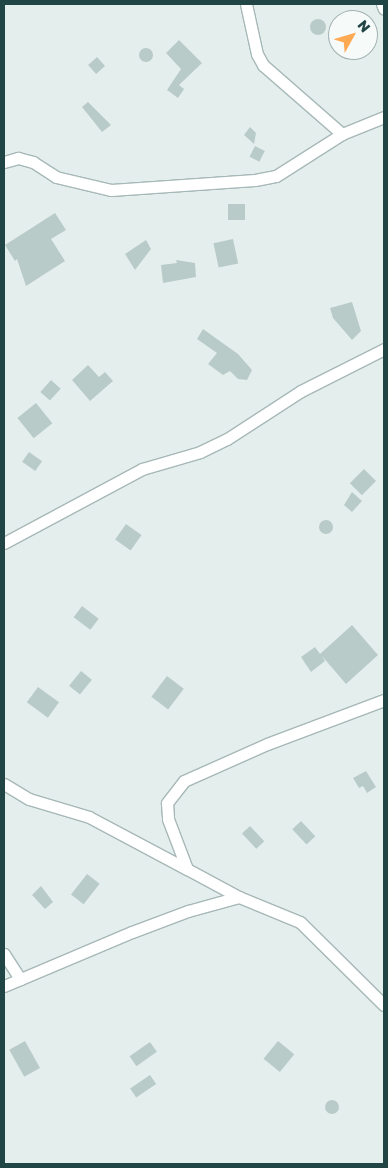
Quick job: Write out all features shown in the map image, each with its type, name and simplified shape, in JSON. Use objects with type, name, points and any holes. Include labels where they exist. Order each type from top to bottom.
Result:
[{"type":"street","points":[[246,4],[257,54],[263,65],[342,134]]},
{"type":"street","points":[[382,4],[384,9]]},
{"type":"street","points":[[4,162],[18,158],[33,162],[56,177],[81,185],[141,190],[276,176],[342,134],[384,117]]},
{"type":"street","points":[[4,542],[142,469],[200,452],[227,439],[301,391],[384,349]]},
{"type":"street","points":[[187,870],[168,819],[167,803],[184,781],[291,734],[384,700]]},
{"type":"street","points":[[4,784],[29,799],[89,817],[239,897],[300,922],[384,1005]]},
{"type":"street","points":[[4,986],[132,932],[188,911],[239,897]]},
{"type":"street","points":[[4,954],[20,980]]},
{"type":"building","points":[[318,19],[324,21],[326,27],[324,33],[318,35],[312,33],[310,27],[312,21]]},
{"type":"building","points":[[179,40],[202,63],[179,85],[184,89],[178,98],[167,90],[181,69],[166,53]]},
{"type":"building","points":[[146,48],[151,50],[153,55],[151,60],[146,62],[141,60],[139,55],[141,50]]},
{"type":"building","points":[[97,57],[105,66],[96,74],[88,65]]},
{"type":"building","points":[[88,102],[111,125],[102,132],[82,107]]},
{"type":"building","points":[[250,127],[256,133],[254,144],[244,135]]},
{"type":"building","points":[[255,146],[265,151],[259,162],[250,157]]},
{"type":"building","points":[[228,204],[245,204],[245,220],[228,220]]},
{"type":"building","points":[[55,213],[66,230],[51,239],[65,261],[26,286],[17,259],[15,261],[5,245]]},
{"type":"building","points":[[233,239],[238,263],[219,268],[213,243]]},
{"type":"building","points":[[146,240],[151,249],[135,270],[125,254]]},
{"type":"building","points":[[176,260],[195,263],[196,277],[163,283],[161,265],[177,263]]},
{"type":"building","points":[[352,302],[361,331],[352,340],[333,318],[330,308]]},
{"type":"building","points":[[203,329],[238,354],[252,370],[247,380],[238,379],[230,371],[223,375],[208,364],[217,353],[197,339]]},
{"type":"building","points":[[88,365],[99,377],[105,372],[113,381],[90,401],[72,380]]},
{"type":"building","points":[[51,380],[61,389],[50,401],[40,392]]},
{"type":"building","points":[[36,403],[52,423],[34,438],[17,418]]},
{"type":"building","points":[[29,452],[42,461],[35,471],[22,462]]},
{"type":"building","points":[[364,469],[376,481],[362,495],[350,483]]},
{"type":"building","points":[[352,492],[362,501],[352,512],[344,505]]},
{"type":"building","points":[[326,520],[331,522],[333,527],[331,532],[326,534],[321,532],[319,527],[321,522]]},
{"type":"building","points":[[126,524],[142,535],[131,550],[115,540]]},
{"type":"building","points":[[82,606],[99,619],[90,630],[74,617]]},
{"type":"building","points":[[352,625],[378,655],[346,684],[322,656],[325,661],[311,672],[301,657],[315,647],[320,654]]},
{"type":"building","points":[[81,671],[92,680],[80,695],[69,686]]},
{"type":"building","points":[[167,676],[184,689],[168,709],[151,697]]},
{"type":"building","points":[[38,687],[59,702],[48,718],[27,702]]},
{"type":"building","points":[[366,771],[376,787],[367,793],[363,786],[359,788],[353,778]]},
{"type":"building","points":[[301,821],[315,836],[307,845],[292,829]]},
{"type":"building","points":[[250,826],[264,841],[256,849],[242,834]]},
{"type":"building","points":[[87,874],[100,884],[84,904],[71,894]]},
{"type":"building","points":[[41,886],[53,902],[45,909],[32,895]]},
{"type":"building","points":[[25,1041],[40,1068],[24,1077],[9,1050]]},
{"type":"building","points":[[278,1041],[294,1054],[280,1072],[264,1059]]},
{"type":"building","points":[[150,1042],[157,1052],[136,1066],[130,1056]]},
{"type":"building","points":[[150,1075],[156,1084],[136,1098],[130,1088]]},
{"type":"building","points":[[329,1100],[335,1100],[339,1107],[335,1114],[329,1114],[325,1110],[325,1104]]}]
